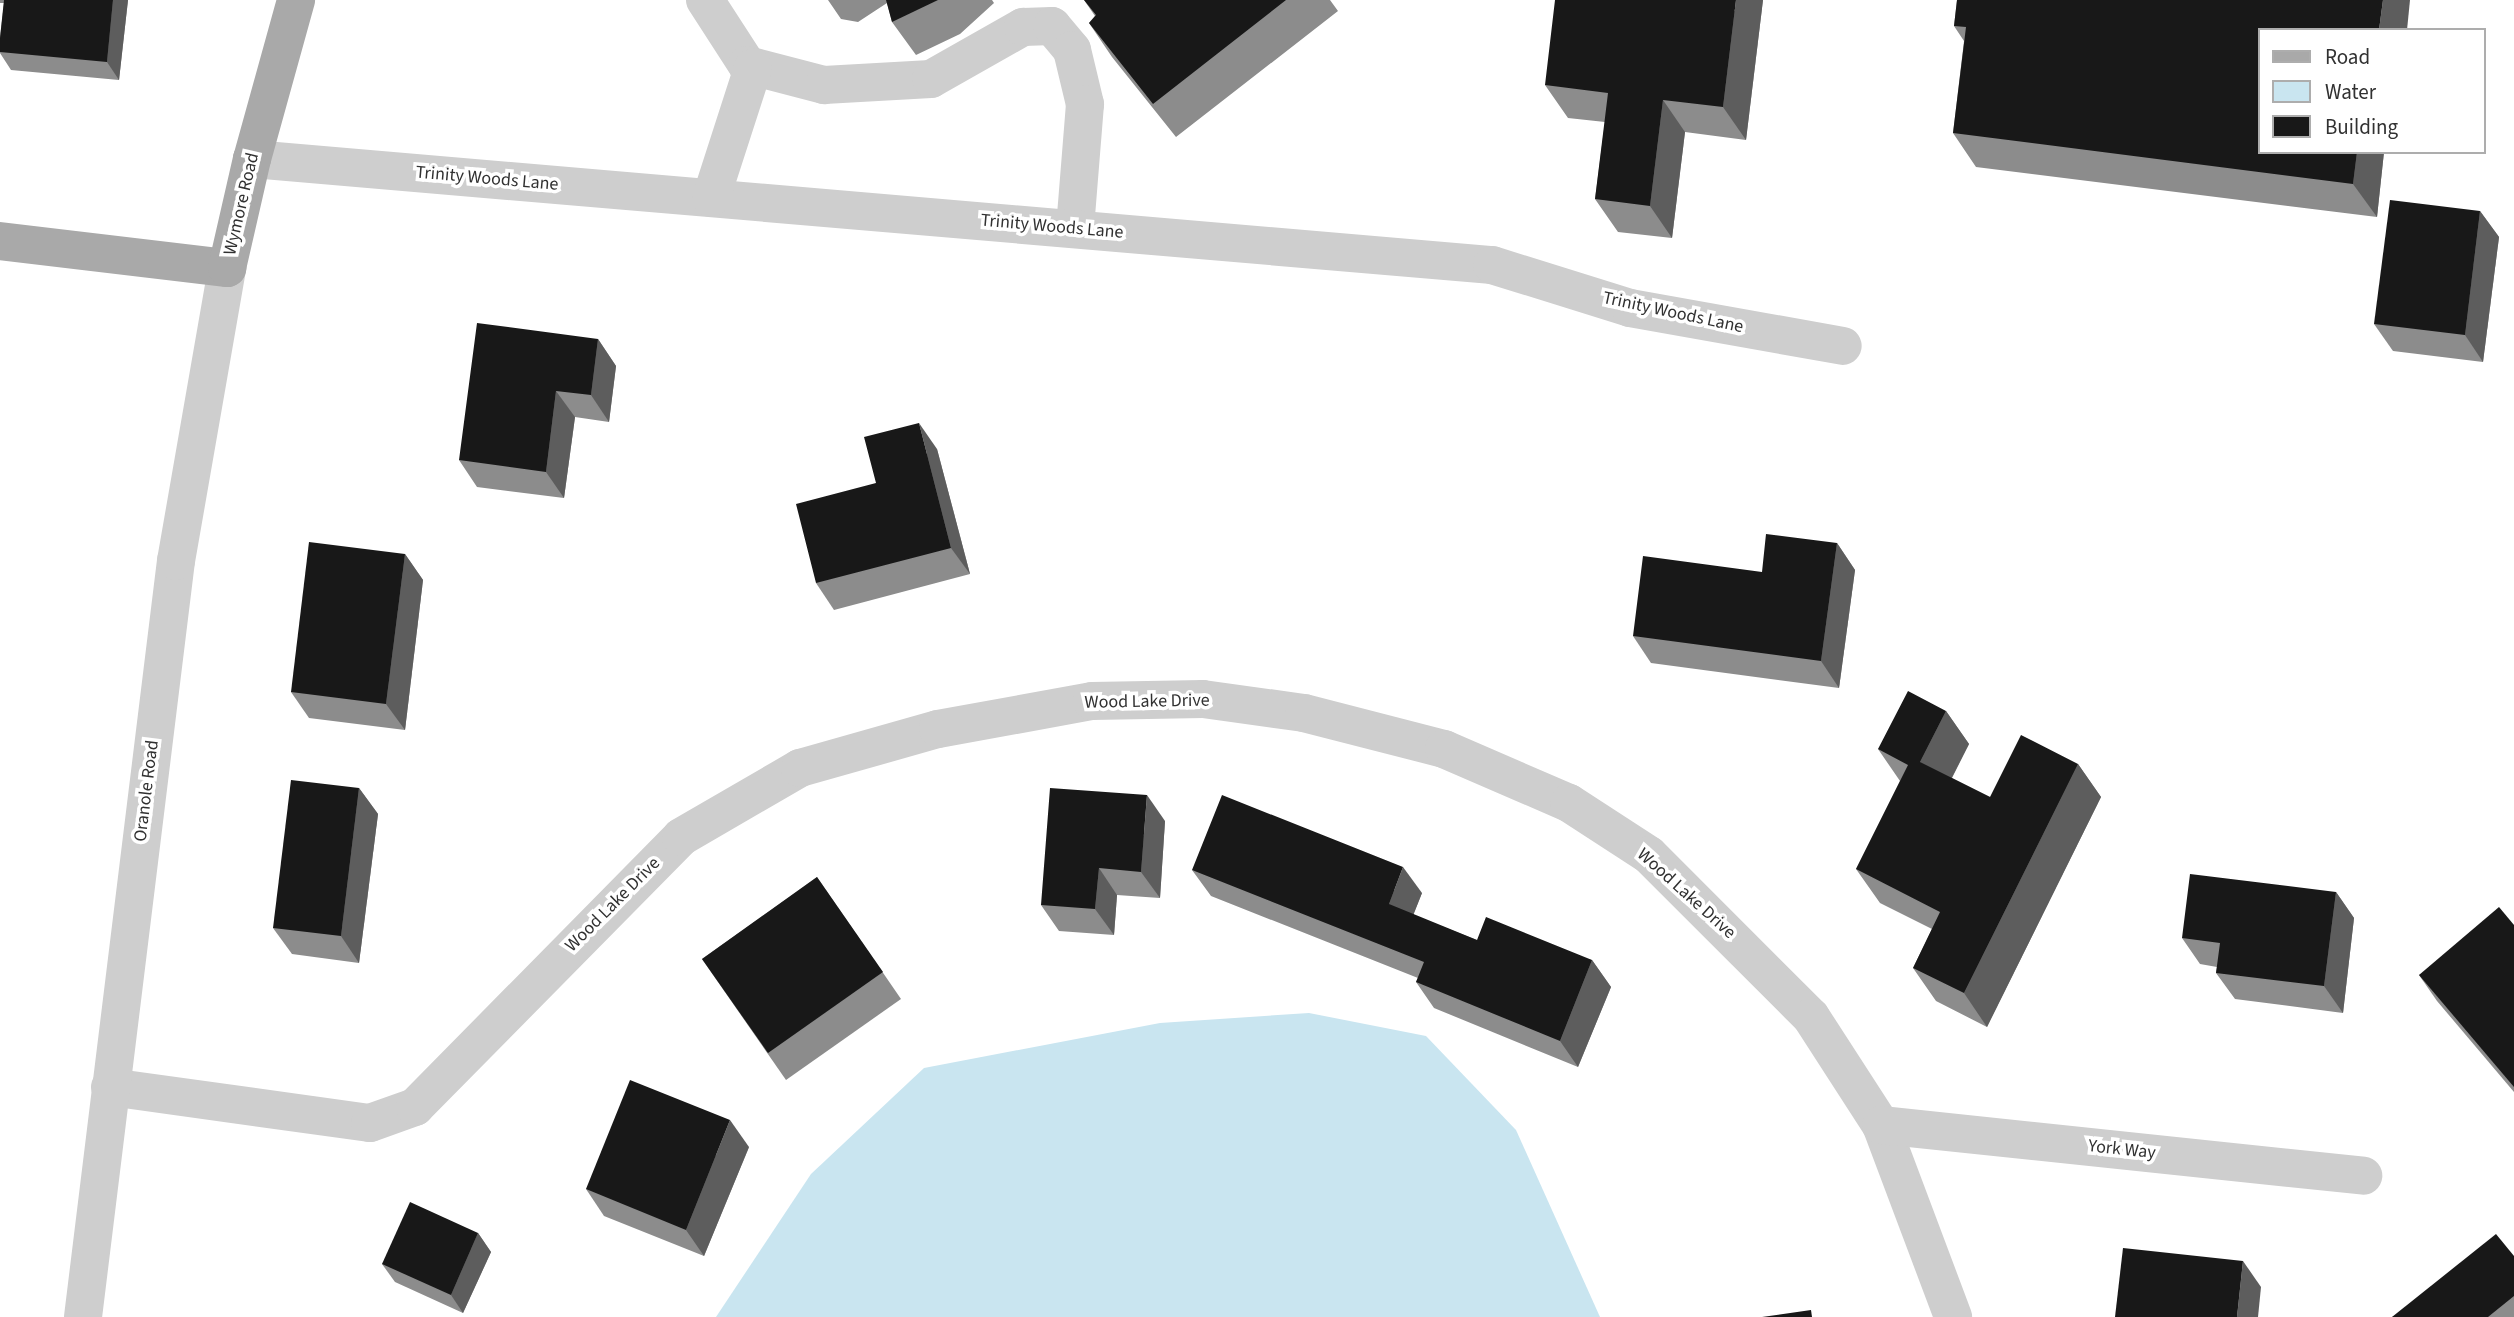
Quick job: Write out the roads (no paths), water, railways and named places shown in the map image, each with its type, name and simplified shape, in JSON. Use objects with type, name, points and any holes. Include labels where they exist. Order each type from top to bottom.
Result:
[{"type":"main road","name":"Wymore Road","points":[[0,241],[228,268],[252,159],[296,0]]},
{"type":"street","points":[[705,0],[747,65],[824,85],[932,79],[1023,27],[1052,26],[1073,50],[1085,104],[1075,229]]},
{"type":"street","points":[[711,198],[753,68]]},
{"type":"street","name":"Trinity Woods Lane","points":[[252,159],[1492,265],[1630,308],[1843,346]]},
{"type":"street","name":"Oranole Road","points":[[83,1317],[176,561],[228,268]]},
{"type":"street","name":"Wood Lake Drive","points":[[110,1087],[370,1123],[415,1107],[681,837],[800,768],[939,729],[1092,701],[1203,699],[1304,713],[1444,749],[1569,803],[1649,855],[1730,933],[1811,1017],[1881,1125],[1953,1317]]},
{"type":"street","name":"York Way","points":[[1881,1125],[2363,1176]]},
{"type":"water","points":[[1309,1013],[1426,1036],[1516,1130],[1600,1317],[716,1317],[811,1174],[924,1068],[1160,1023]]}]
